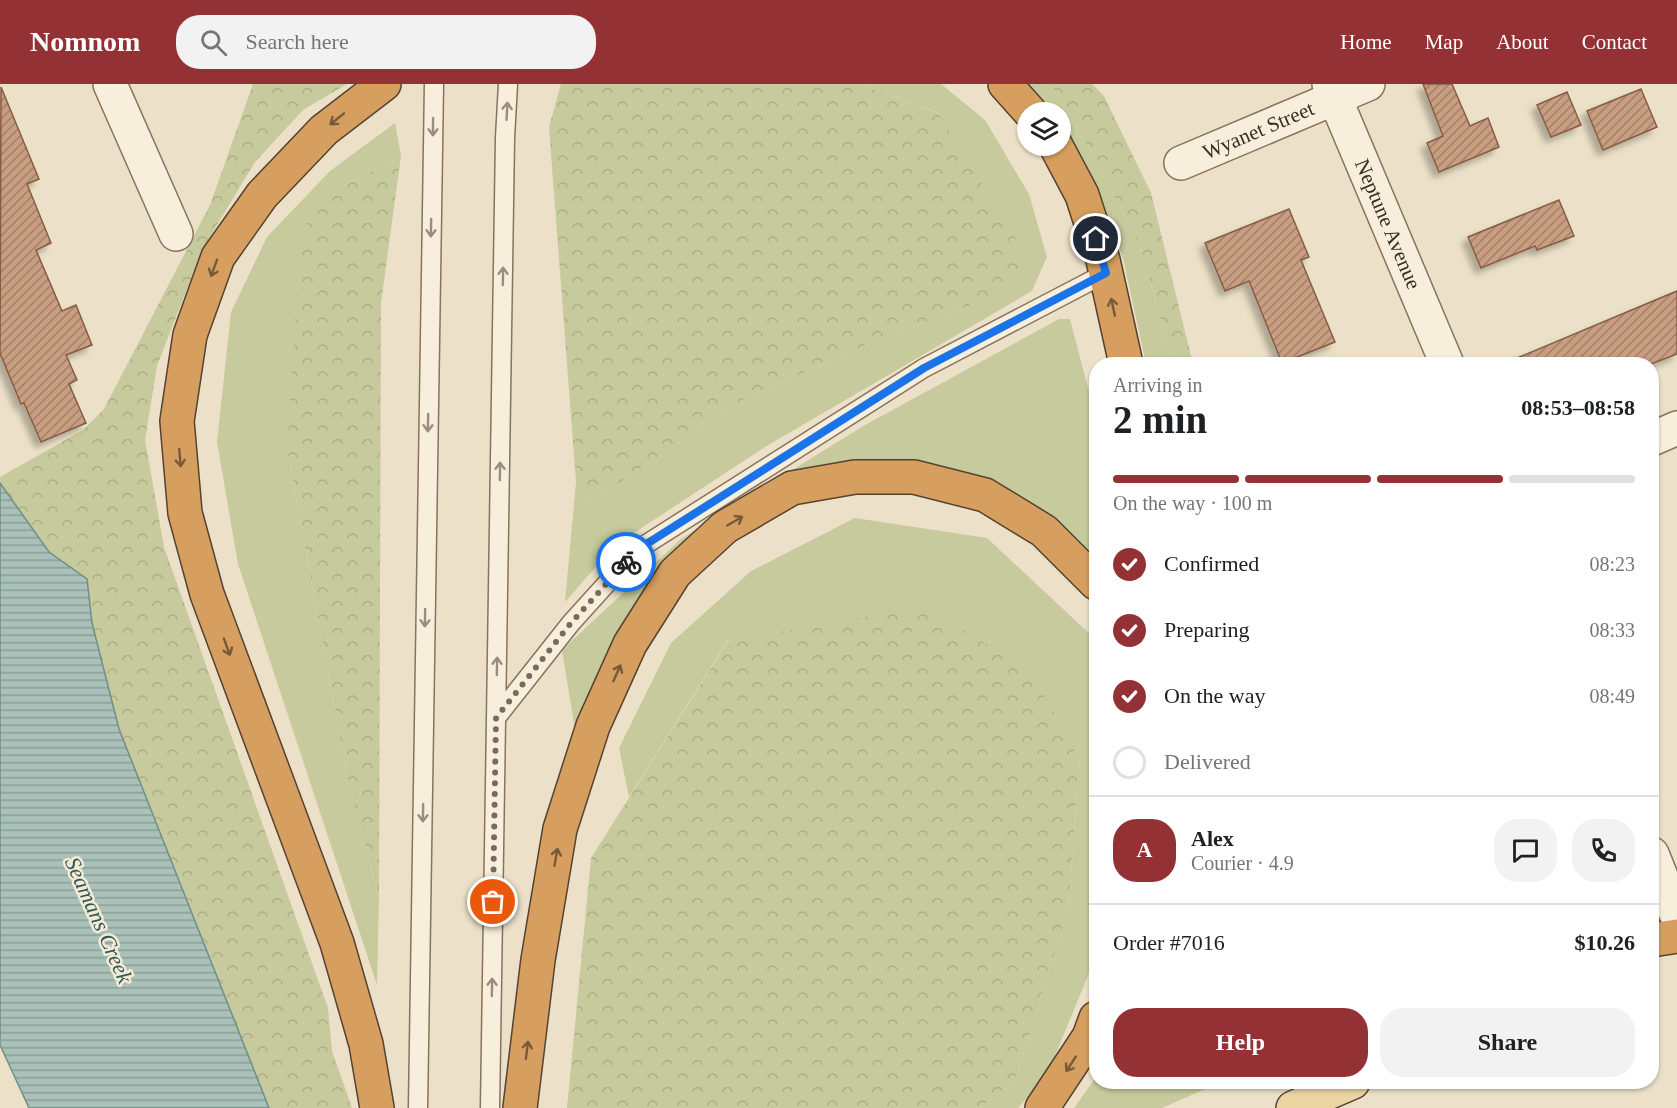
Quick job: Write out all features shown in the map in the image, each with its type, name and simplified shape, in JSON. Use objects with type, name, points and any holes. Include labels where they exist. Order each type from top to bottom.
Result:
[{"type":"highway","points":[[377,1108],[366,1044],[337,942],[207,594],[185,513],[177,422],[190,335],[218,257],[262,195],[316,138],[384,84]]},
{"type":"highway","points":[[1005,84],[1021,102]]},
{"type":"highway","points":[[1061,156],[1082,195],[1106,273],[1124,357]]},
{"type":"highway","points":[[520,1108],[538,960],[560,829],[593,726],[630,644],[675,573],[725,527],[792,488],[855,477],[914,477],[985,495],[1044,531],[1089,576]]},
{"type":"highway","points":[[1659,939],[1677,938]]},
{"type":"highway","points":[[1042,1108],[1089,1037]]},
{"type":"main road","points":[[1659,947],[1677,938]]},
{"type":"main road","points":[[1293,1108],[1337,1089]]},
{"type":"street","points":[[110,84],[176,234]]},
{"type":"street","name":"Wyanet Street","points":[[1181,163],[1332,91],[1368,84]]},
{"type":"street","name":"Neptune Avenue","points":[[1332,91],[1444,357]]},
{"type":"street","points":[[1659,436],[1677,428]]},
{"type":"street","points":[[1659,871],[1677,916]]},
{"type":"lane","points":[[418,1108],[434,84]]},
{"type":"lane","points":[[490,1108],[505,138],[508,84]]},
{"type":"lane","points":[[496,718],[571,623],[637,550],[924,368],[1106,273]]},
{"type":"green space","points":[[253,84],[347,84],[303,110],[255,162],[203,248],[157,366],[145,440],[164,547],[328,1008],[332,1051],[352,1108],[269,1108],[119,729],[92,623],[87,580],[49,552],[0,483],[0,477],[83,430],[104,409],[210,205]]},
{"type":"green space","points":[[561,84],[861,84],[938,113],[1015,235],[1022,268],[983,300],[864,346],[742,400],[591,502],[576,482],[549,127]]},
{"type":"green space","points":[[861,84],[941,84],[985,120],[1029,194],[1047,257],[1032,291],[765,447],[614,546],[565,602],[576,482],[591,502],[742,400],[864,346],[983,300],[939,113]]},
{"type":"green space","points":[[1022,84],[1050,84],[1061,102],[1036,102]]},
{"type":"green space","points":[[1050,84],[1092,84],[1104,96],[1151,193],[1191,357],[1171,357],[1141,249],[1096,160],[1071,119],[1071,102],[1061,102]]},
{"type":"green space","points":[[1071,119],[1096,160],[1141,249],[1171,357],[1144,357],[1123,258],[1086,170],[1071,150]]},
{"type":"green space","points":[[395,123],[401,156],[332,192],[287,449],[347,775],[379,899],[377,985],[238,564],[217,442],[231,312],[267,237],[330,171]]},
{"type":"green space","points":[[401,156],[381,303],[379,899],[347,775],[287,449],[301,231],[332,192]]},
{"type":"green space","points":[[1059,319],[1070,319],[1089,392],[1089,559],[1041,511],[807,473],[684,551],[575,730],[562,650],[681,539],[865,425]]},
{"type":"green space","points":[[855,518],[987,538],[1089,633],[1089,973],[1048,1073],[1018,1108],[980,1108],[1015,1081],[1069,907],[1079,759],[728,640],[629,797],[619,748],[671,643],[751,571]]},
{"type":"green space","points":[[926,606],[1032,673],[1079,759],[1069,907],[1015,1081],[980,1108],[567,1108],[591,858],[728,641]]},
{"type":"green space","points":[[1089,1087],[1089,1089],[1205,1089],[1162,1108],[1074,1108]]},
{"type":"water","name":"Seamans Creek","points":[[0,483],[49,552],[87,579],[92,623],[119,729],[269,1108],[29,1108],[0,1045]]},
{"type":"building","points":[[1423,84],[1452,84],[1470,126],[1488,118],[1499,147],[1439,172],[1427,143],[1443,136]]},
{"type":"building","points":[[1,87],[39,179],[27,184],[51,243],[36,250],[62,311],[76,305],[92,345],[66,355],[77,380],[69,384],[86,423],[41,442],[24,403],[21,404],[0,353]]},
{"type":"building","points":[[1641,89],[1657,127],[1603,150],[1587,111]]},
{"type":"building","points":[[1567,92],[1581,125],[1551,137],[1537,105]]},
{"type":"building","points":[[1559,200],[1574,236],[1537,250],[1535,246],[1481,268],[1468,237]]},
{"type":"building","points":[[1289,209],[1309,257],[1301,260],[1335,342],[1297,357],[1280,357],[1249,281],[1225,291],[1205,243]]},
{"type":"building","points":[[1677,291],[1677,354],[1659,361],[1659,357],[1520,357]]},
{"type":"way so far","points":[[493,902],[496,718],[571,623],[626,562]]},
{"type":"route","points":[[626,562],[637,550],[924,368],[1106,273],[1096,239]]}]
